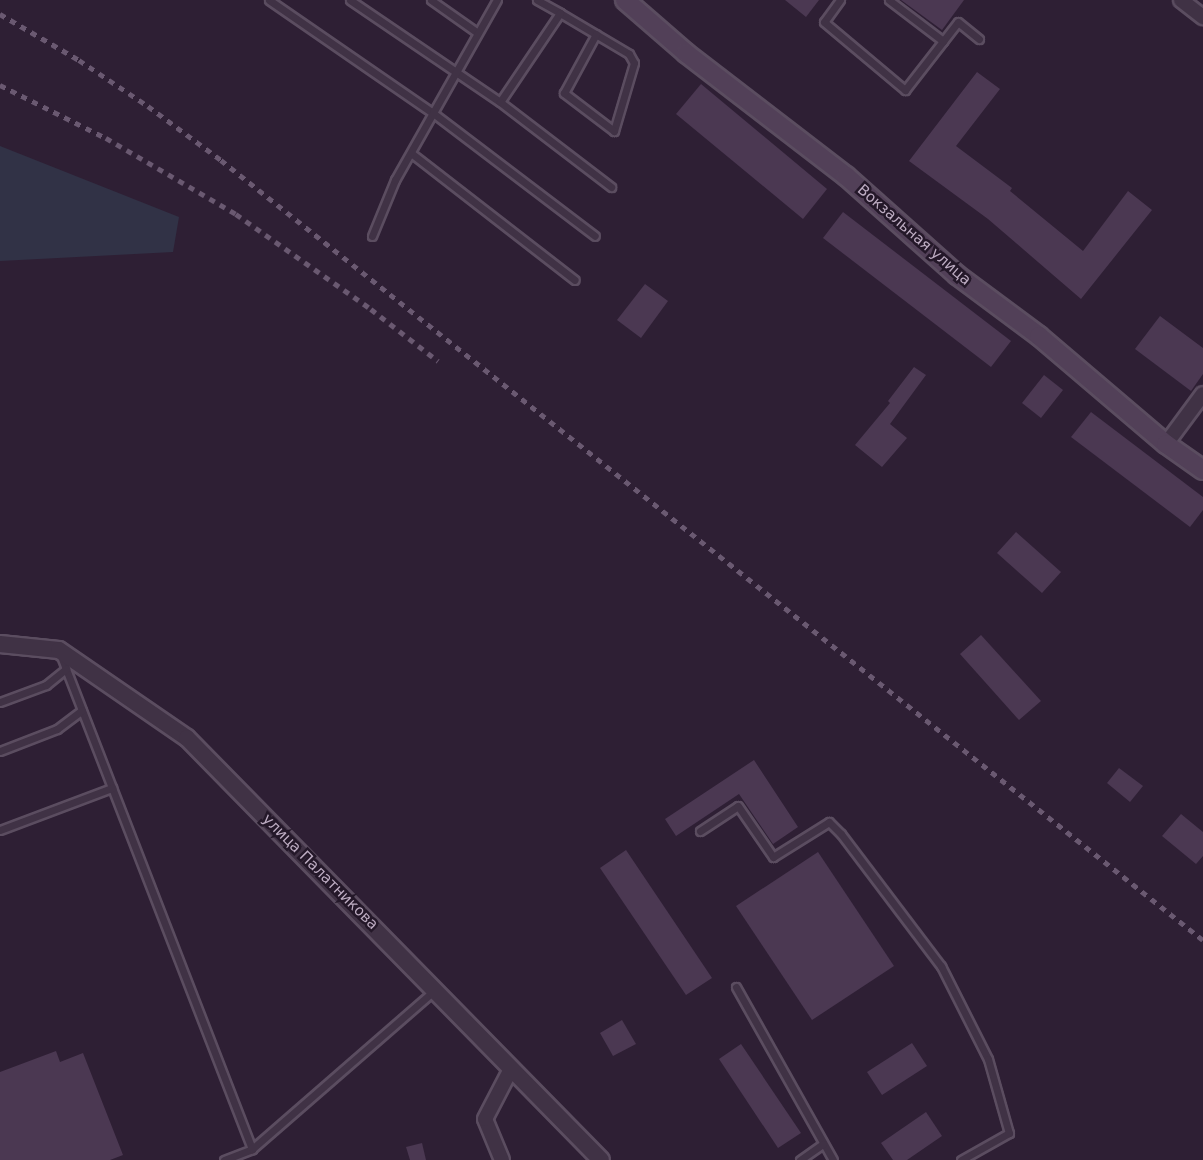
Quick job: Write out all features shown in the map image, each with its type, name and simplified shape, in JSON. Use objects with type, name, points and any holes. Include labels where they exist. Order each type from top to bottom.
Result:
[{"type":"main road","name":"Вокзальная улица","points":[[625,0],[686,53],[846,176],[860,191],[957,275],[1039,336],[1166,444],[1203,470]]},
{"type":"street","points":[[1181,0],[1203,17]]},
{"type":"street","points":[[1166,444],[1203,394]]},
{"type":"street","name":"улица Палатникова","points":[[0,644],[59,650],[187,738],[601,1160]]},
{"type":"street","points":[[502,1160],[485,1119],[511,1069]]},
{"type":"lane","points":[[269,0],[433,113],[596,236]]},
{"type":"lane","points":[[350,0],[500,102],[611,188]]},
{"type":"lane","points":[[431,0],[478,33]]},
{"type":"lane","points":[[372,236],[395,180],[497,0]]},
{"type":"lane","points":[[537,0],[596,34],[629,54],[634,63],[614,131],[564,93],[596,34]]},
{"type":"lane","points":[[840,0],[824,22],[905,90],[958,22],[979,39]]},
{"type":"lane","points":[[889,0],[943,41]]},
{"type":"lane","points":[[500,102],[560,13]]},
{"type":"lane","points":[[411,153],[575,280]]},
{"type":"lane","points":[[59,650],[252,1149]]},
{"type":"lane","points":[[0,702],[46,685],[66,669]]},
{"type":"lane","points":[[0,751],[57,729],[82,710]]},
{"type":"lane","points":[[0,830],[112,788]]},
{"type":"lane","points":[[700,831],[738,806],[773,857],[829,822],[841,834],[941,966],[988,1059],[1009,1133],[961,1160]]},
{"type":"lane","points":[[736,987],[833,1160]]},
{"type":"lane","points":[[224,1160],[252,1149],[435,990]]},
{"type":"lane","points":[[800,1160],[823,1144]]},
{"type":"shaded area","points":[[0,146],[179,217],[173,252],[0,261]]},
{"type":"building","points":[[785,0],[819,0],[806,17]]},
{"type":"building","points":[[901,0],[964,0],[942,30]]},
{"type":"building","points":[[977,72],[1000,89],[956,146],[1012,188],[1010,191],[1083,251],[1128,191],[1152,210],[1081,299],[988,219],[909,161]]},
{"type":"building","points":[[701,84],[827,189],[803,219],[676,114]]},
{"type":"building","points":[[843,212],[1011,341],[991,367],[823,238]]},
{"type":"building","points":[[645,284],[668,301],[641,338],[617,320]]},
{"type":"building","points":[[1160,316],[1203,348],[1203,374],[1191,391],[1135,349]]},
{"type":"building","points":[[914,367],[926,375],[890,424],[907,438],[882,467],[855,445],[890,403],[888,401]]},
{"type":"building","points":[[1044,375],[1063,390],[1041,418],[1022,403]]},
{"type":"building","points":[[1091,412],[1203,497],[1203,510],[1190,527],[1071,437]]},
{"type":"building","points":[[1016,532],[1061,572],[1042,593],[997,553]]},
{"type":"building","points":[[981,635],[1041,701],[1019,720],[960,654]]},
{"type":"building","points":[[754,760],[798,827],[773,844],[739,794],[676,836],[665,819]]},
{"type":"building","points":[[1119,768],[1143,786],[1130,802],[1107,783]]},
{"type":"building","points":[[1181,814],[1203,832],[1203,856],[1196,864],[1162,836]]},
{"type":"building","points":[[626,850],[712,978],[686,995],[600,868]]},
{"type":"building","points":[[818,852],[894,966],[812,1020],[736,906]]},
{"type":"building","points":[[622,1020],[636,1044],[613,1056],[600,1033]]},
{"type":"building","points":[[912,1043],[927,1066],[882,1095],[867,1072]]},
{"type":"building","points":[[741,1044],[801,1133],[778,1148],[719,1059]]},
{"type":"building","points":[[56,1051],[60,1062],[83,1053],[123,1155],[110,1160],[0,1160],[0,1072]]},
{"type":"building","points":[[926,1112],[942,1136],[907,1160],[893,1160],[881,1143]]},
{"type":"building","points":[[422,1143],[426,1160],[410,1160],[406,1147]]},
{"type":"railway","points":[[0,14],[79,60],[148,106],[221,160],[1203,940]]},
{"type":"railway","points":[[0,85],[106,138],[236,214],[371,309],[438,361]]}]
